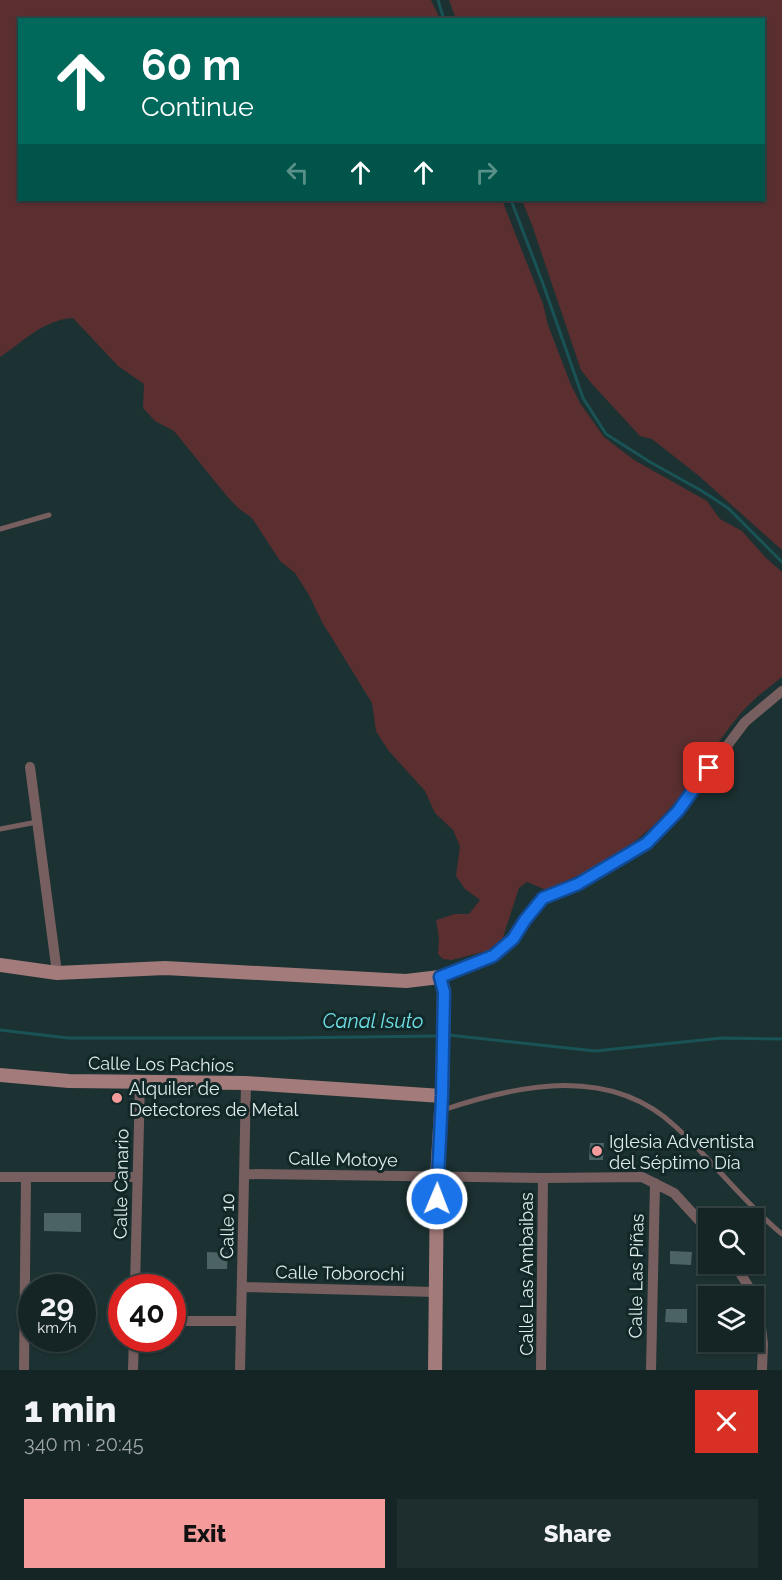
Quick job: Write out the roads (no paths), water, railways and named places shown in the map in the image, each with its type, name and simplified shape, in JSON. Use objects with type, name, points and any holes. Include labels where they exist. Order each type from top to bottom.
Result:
[{"type":"street","points":[[0,965],[57,973],[165,968],[406,981],[440,977],[493,956],[513,939],[543,898],[578,884],[647,843],[678,811],[745,722],[782,691]]},
{"type":"street","points":[[30,767],[57,973]]},
{"type":"street","points":[[435,1370],[437,1176],[443,1075],[444,992],[440,977]]},
{"type":"street","name":"Calle Los Pachíos","points":[[0,1075],[69,1081],[246,1083],[442,1096]]},
{"type":"street","name":"Calle Canario","points":[[135,1274],[140,1082]]},
{"type":"street","name":"Calle 10","points":[[240,1370],[246,1083]]},
{"type":"street","name":"Calle Motoye","points":[[245,1174],[642,1177],[674,1193],[698,1219]]},
{"type":"street","points":[[0,1178],[137,1177]]},
{"type":"street","points":[[24,1370],[26,1178]]},
{"type":"street","name":"Calle Las Ambaibas","points":[[541,1370],[543,1178]]},
{"type":"street","name":"Calle Las Piñas","points":[[651,1370],[655,1183]]},
{"type":"street","points":[[741,1274],[758,1302],[763,1344],[762,1370]]},
{"type":"street","name":"Calle Toborochi","points":[[242,1287],[436,1292]]},
{"type":"street","points":[[186,1320],[241,1321]]},
{"type":"street","points":[[133,1370],[134,1352]]},
{"type":"lane","points":[[0,530],[49,515]]},
{"type":"lane","points":[[0,829],[37,821]]},
{"type":"lane","points":[[441,1110],[481,1097],[561,1084],[583,1085],[623,1095],[653,1107],[675,1125],[756,1212],[782,1234]]},
{"type":"waterway","points":[[438,0],[443,18]]},
{"type":"waterway","points":[[511,201],[583,398],[606,434],[728,508],[782,562]]},
{"type":"waterway","name":"Canal Isuto","points":[[0,1030],[68,1038],[439,1036]]},
{"type":"waterway","name":"Canal Isuto","points":[[448,1035],[595,1051],[722,1038],[782,1039]]},
{"type":"place","name":"Alquiler de Detectores de Metal","points":[[117,1098]]},
{"type":"place","name":"Iglesia Adventista del Séptimo Día","points":[[597,1151]]}]
